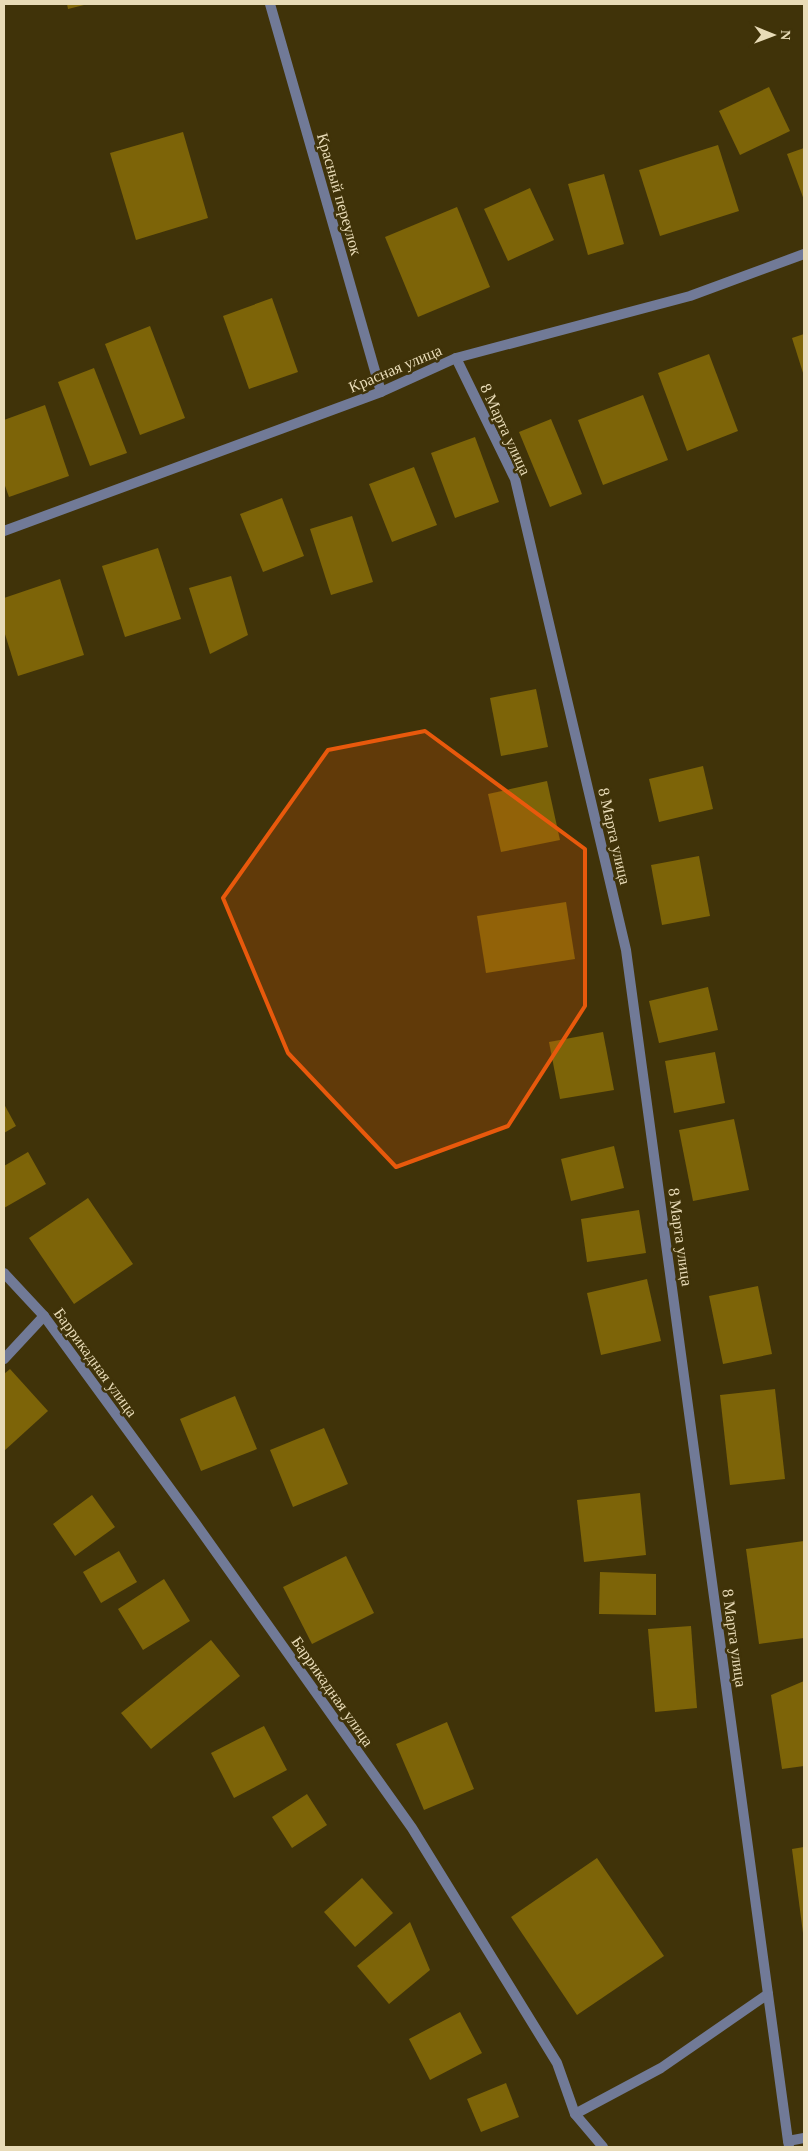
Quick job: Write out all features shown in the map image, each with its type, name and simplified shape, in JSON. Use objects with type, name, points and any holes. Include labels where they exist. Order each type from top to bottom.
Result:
[{"type":"street","name":"Красный переулок","points":[[270,4],[381,392]]},
{"type":"street","name":"Красная улица","points":[[4,531],[381,392],[456,358],[690,296],[804,254]]},
{"type":"street","name":"8 Марта улица","points":[[456,358],[515,479],[626,950],[789,2144]]},
{"type":"street","name":"Баррикадная улица","points":[[4,1273],[44,1316],[190,1516],[412,1828],[557,2063],[574,2114],[603,2147]]},
{"type":"street","points":[[4,1359],[44,1316]]},
{"type":"street","points":[[574,2114],[661,2068],[768,1994]]},
{"type":"street","points":[[789,2144],[804,2138]]},
{"type":"highlighted area","points":[[425,731],[585,849],[585,1006],[508,1126],[396,1167],[288,1053],[223,898],[328,750]]},
{"type":"building","points":[[67,4],[88,4],[68,9]]},
{"type":"building","points":[[769,87],[790,131],[740,155],[719,111]]},
{"type":"building","points":[[183,132],[208,218],[136,240],[110,153]]},
{"type":"building","points":[[718,145],[739,211],[660,236],[639,170]]},
{"type":"building","points":[[804,148],[804,200],[787,154]]},
{"type":"building","points":[[604,174],[624,244],[588,255],[568,184]]},
{"type":"building","points":[[530,188],[554,240],[508,261],[484,209]]},
{"type":"building","points":[[457,207],[490,287],[418,317],[385,237]]},
{"type":"building","points":[[272,298],[298,372],[249,389],[223,316]]},
{"type":"building","points":[[150,326],[185,418],[140,435],[105,344]]},
{"type":"building","points":[[804,334],[804,376],[792,338]]},
{"type":"building","points":[[709,354],[738,431],[687,451],[658,373]]},
{"type":"building","points":[[94,368],[127,453],[90,466],[58,382]]},
{"type":"building","points":[[643,395],[668,460],[603,485],[578,420]]},
{"type":"building","points":[[45,405],[69,476],[9,497],[4,483],[4,420]]},
{"type":"building","points":[[551,419],[582,494],[550,507],[519,432]]},
{"type":"building","points":[[475,437],[499,502],[455,518],[431,453]]},
{"type":"building","points":[[414,467],[437,525],[392,542],[369,484]]},
{"type":"building","points":[[282,498],[304,556],[263,572],[240,514]]},
{"type":"building","points":[[352,516],[373,582],[331,595],[310,529]]},
{"type":"building","points":[[158,548],[181,619],[125,637],[102,566]]},
{"type":"building","points":[[231,576],[248,635],[210,654],[189,588]]},
{"type":"building","points":[[60,579],[84,655],[18,676],[4,631],[4,598]]},
{"type":"building","points":[[536,689],[548,747],[501,756],[490,698]]},
{"type":"building","points":[[703,766],[713,809],[659,822],[649,779]]},
{"type":"building","points":[[547,781],[560,840],[501,852],[488,794]]},
{"type":"building","points":[[699,856],[710,916],[662,925],[651,865]]},
{"type":"building","points":[[566,902],[575,959],[486,973],[477,916]]},
{"type":"building","points":[[708,987],[718,1030],[659,1043],[649,1001]]},
{"type":"building","points":[[603,1032],[614,1090],[560,1099],[549,1042]]},
{"type":"building","points":[[715,1052],[725,1103],[674,1113],[665,1061]]},
{"type":"building","points":[[4,1104],[16,1126],[4,1133]]},
{"type":"building","points":[[734,1119],[749,1190],[693,1201],[679,1130]]},
{"type":"building","points":[[614,1146],[624,1188],[571,1201],[561,1159]]},
{"type":"building","points":[[28,1152],[46,1184],[4,1208],[4,1166]]},
{"type":"building","points":[[88,1198],[133,1264],[74,1304],[29,1238]]},
{"type":"building","points":[[639,1210],[646,1253],[587,1262],[581,1219]]},
{"type":"building","points":[[647,1279],[661,1341],[601,1355],[587,1293]]},
{"type":"building","points":[[758,1286],[772,1354],[723,1364],[709,1296]]},
{"type":"building","points":[[10,1369],[48,1411],[4,1451],[4,1374]]},
{"type":"building","points":[[775,1389],[785,1479],[730,1485],[720,1395]]},
{"type":"building","points":[[235,1396],[257,1449],[201,1471],[180,1419]]},
{"type":"building","points":[[324,1428],[348,1484],[293,1507],[270,1450]]},
{"type":"building","points":[[640,1493],[646,1555],[584,1562],[577,1500]]},
{"type":"building","points":[[92,1495],[115,1527],[75,1556],[53,1524]]},
{"type":"building","points":[[804,1541],[804,1638],[759,1644],[746,1549]]},
{"type":"building","points":[[119,1551],[137,1582],[101,1603],[83,1572]]},
{"type":"building","points":[[346,1556],[374,1613],[312,1644],[283,1587]]},
{"type":"building","points":[[600,1572],[656,1574],[656,1615],[599,1614]]},
{"type":"building","points":[[164,1579],[190,1621],[143,1650],[118,1609]]},
{"type":"building","points":[[691,1626],[697,1708],[655,1712],[648,1629]]},
{"type":"building","points":[[211,1640],[240,1676],[151,1749],[121,1713]]},
{"type":"building","points":[[804,1681],[804,1766],[782,1769],[771,1695]]},
{"type":"building","points":[[447,1722],[474,1789],[424,1810],[396,1744]]},
{"type":"building","points":[[264,1726],[287,1770],[234,1798],[211,1753]]},
{"type":"building","points":[[307,1794],[327,1825],[292,1848],[272,1817]]},
{"type":"building","points":[[804,1847],[804,1933],[803,1933],[792,1849]]},
{"type":"building","points":[[597,1858],[664,1956],[577,2015],[511,1917]]},
{"type":"building","points":[[362,1878],[393,1913],[355,1947],[324,1912]]},
{"type":"building","points":[[410,1922],[430,1970],[389,2004],[357,1966]]},
{"type":"building","points":[[460,2012],[482,2053],[430,2080],[409,2039]]},
{"type":"building","points":[[506,2083],[519,2117],[481,2132],[467,2099]]}]
